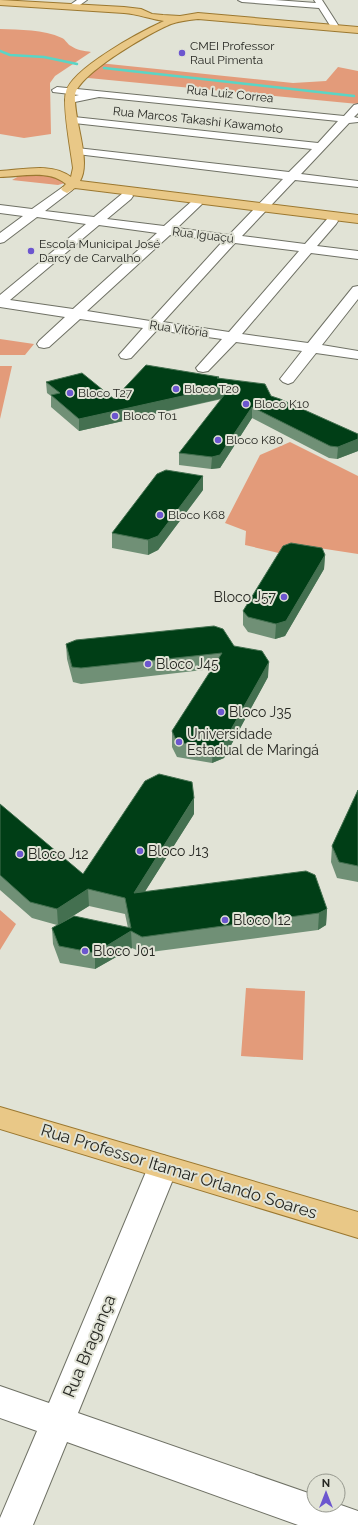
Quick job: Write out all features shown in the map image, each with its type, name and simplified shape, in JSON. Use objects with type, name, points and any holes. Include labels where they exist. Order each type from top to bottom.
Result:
[{"type":"main road","points":[[28,0],[78,3],[154,13],[180,19]]},
{"type":"main road","points":[[0,2],[78,3],[141,12],[358,26]]},
{"type":"main road","points":[[73,72],[154,13]]},
{"type":"main road","points":[[70,186],[77,178],[79,168],[70,95],[80,77],[99,63],[167,22],[199,15],[358,30]]},
{"type":"main road","points":[[3,177],[36,171],[58,163]]},
{"type":"main road","points":[[36,171],[59,174],[67,177],[70,186]]},
{"type":"main road","points":[[3,177],[22,184]]},
{"type":"main road","points":[[70,186],[127,196],[196,204],[358,219]]},
{"type":"main road","points":[[52,187],[70,186],[358,224]]},
{"type":"main road","name":"Rua Professor Itamar Orlando Soares","points":[[0,1118],[358,1224]]},
{"type":"street","points":[[247,0],[320,3],[334,24]]},
{"type":"street","name":"Rua Luiz Correa","points":[[59,90],[70,95],[99,94],[358,121]]},
{"type":"street","points":[[126,355],[290,176],[358,107]]},
{"type":"street","name":"Rua Marcos Takashi Kawamoto","points":[[74,120],[319,146]]},
{"type":"street","points":[[77,151],[358,184]]},
{"type":"street","points":[[0,240],[70,186]]},
{"type":"street","points":[[0,302],[127,196]]},
{"type":"street","points":[[44,344],[196,204]]},
{"type":"street","name":"Rua Iguaçú","points":[[0,210],[35,213],[358,255]]},
{"type":"street","points":[[203,368],[232,337],[332,221]]},
{"type":"street","points":[[288,379],[358,290]]},
{"type":"street","name":"Rua Vitória","points":[[0,302],[358,355]]},
{"type":"street","name":"Rua Bragança","points":[[15,1525],[163,1167]]},
{"type":"street","points":[[0,1402],[340,1524]]},
{"type":"shaded area","points":[[0,29],[31,30],[55,35],[62,38],[75,48],[91,52],[55,76],[50,83],[51,134],[24,138],[0,134]]},
{"type":"shaded area","points":[[99,63],[293,83],[326,81],[338,67],[358,71],[358,104],[78,77]]},
{"type":"shaded area","points":[[52,174],[65,183],[58,185],[12,180],[21,175]]},
{"type":"shaded area","points":[[0,339],[34,344],[25,355],[0,355]]},
{"type":"shaded area","points":[[0,366],[12,366],[0,419]]},
{"type":"shaded area","points":[[290,442],[358,476],[358,554],[293,544],[283,554],[245,545],[246,531],[225,523],[260,455]]},
{"type":"shaded area","points":[[0,910],[16,924],[0,950]]},
{"type":"shaded area","points":[[246,988],[305,991],[303,1060],[241,1056]]},
{"type":"building","points":[[146,365],[219,377],[217,378],[265,384],[271,396],[358,434],[358,439],[338,447],[330,446],[252,407],[220,455],[212,457],[179,453],[232,385],[79,419],[51,395],[60,393],[46,382],[82,373],[114,399]]},
{"type":"building","name":"Bloco K68","points":[[166,470],[203,476],[158,536],[148,540],[112,533],[157,474]]},
{"type":"building","name":"Bloco J57","points":[[291,543],[322,548],[325,555],[286,621],[276,624],[248,617],[243,611],[283,546]]},
{"type":"building","points":[[214,626],[223,629],[234,646],[262,651],[269,662],[224,742],[213,748],[177,742],[172,731],[222,653],[81,668],[72,667],[66,644],[76,640]]},
{"type":"building","points":[[159,774],[192,782],[194,798],[134,893],[306,871],[315,875],[327,909],[319,913],[142,937],[131,931],[95,953],[59,946],[52,928],[74,916],[131,928],[125,898],[88,889],[57,909],[30,902],[0,875],[0,804],[83,874],[145,781]]},
{"type":"building","points":[[358,790],[358,866],[339,862],[332,846]]},
{"type":"waterway","points":[[0,51],[10,55],[44,57],[77,64]]},
{"type":"waterway","points":[[104,68],[354,96]]},
{"type":"place","name":"CMEI Professor Raul Pimenta","points":[[182,53]]},
{"type":"place","name":"Escola Municipal José Darcy de Carvalho","points":[[31,251]]},
{"type":"place","name":"Bloco T20","points":[[176,389]]},
{"type":"place","name":"Bloco T27","points":[[70,393]]},
{"type":"place","name":"Bloco K10","points":[[246,404]]},
{"type":"place","name":"Bloco T01","points":[[115,416]]},
{"type":"place","name":"Bloco K80","points":[[218,440]]},
{"type":"place","name":"Bloco K68","points":[[160,515]]},
{"type":"place","name":"Bloco J57","points":[[284,597]]},
{"type":"place","name":"Bloco J45","points":[[148,664]]},
{"type":"place","name":"Bloco J35","points":[[221,712]]},
{"type":"place","name":"Universidade Estadual de Maringá","points":[[179,742]]},
{"type":"place","name":"Bloco J13","points":[[140,851]]},
{"type":"place","name":"Bloco J12","points":[[20,854]]},
{"type":"place","name":"Bloco I12","points":[[225,920]]},
{"type":"place","name":"Bloco J01","points":[[85,951]]}]
